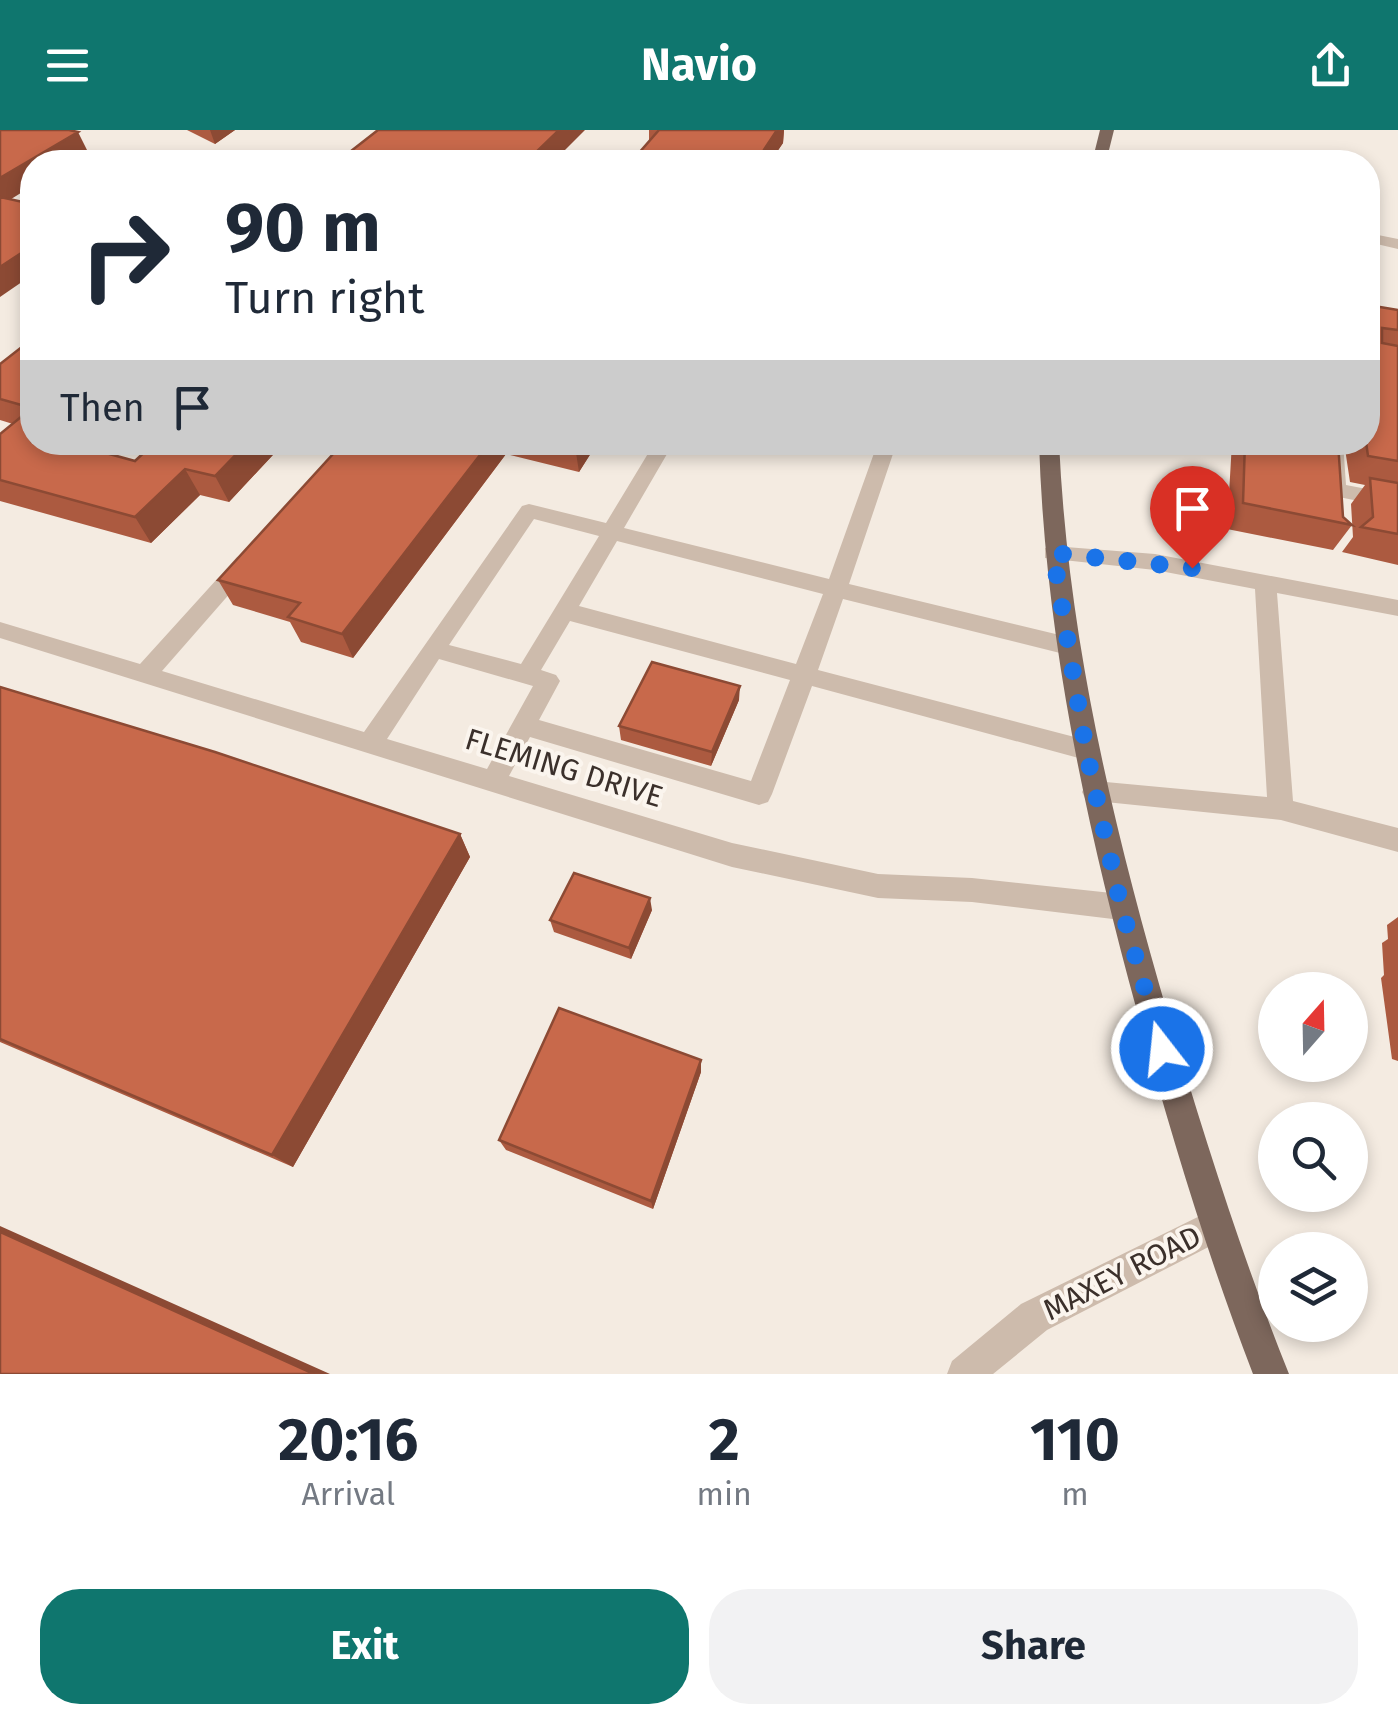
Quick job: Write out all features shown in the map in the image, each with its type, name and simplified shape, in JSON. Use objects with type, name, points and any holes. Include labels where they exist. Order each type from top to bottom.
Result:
[{"type":"main road","name":"MAXEY ROAD","points":[[1049,455],[1053,553],[1086,750],[1121,906],[1214,1226]]},
{"type":"main road","points":[[1214,1226],[1270,1374]]},
{"type":"street","points":[[527,674],[657,455]]},
{"type":"street","points":[[524,725],[758,794],[883,455]]},
{"type":"street","points":[[1334,455],[1337,498],[1398,502]]},
{"type":"street","points":[[371,742],[529,512],[1068,646]]},
{"type":"street","points":[[145,674],[261,544]]},
{"type":"street","points":[[1053,553],[1155,562],[1398,608]]},
{"type":"street","points":[[1265,580],[1281,809]]},
{"type":"street","points":[[565,611],[1086,750]]},
{"type":"street","name":"FLEMING DRIVE","points":[[0,630],[732,855],[878,886],[972,890],[1121,906]]},
{"type":"street","points":[[434,649],[548,681],[494,780]]},
{"type":"street","points":[[1095,792],[1281,809],[1398,840]]},
{"type":"street","name":"MAXEY ROAD","points":[[964,1374],[1034,1317],[1214,1226]]},
{"type":"building","points":[[0,130],[78,132],[47,150],[20,150],[20,166],[0,178]]},
{"type":"building","points":[[378,130],[559,130],[538,150],[352,150]]},
{"type":"building","points":[[659,130],[777,130],[764,150],[642,150]]},
{"type":"building","points":[[0,197],[20,201],[20,254],[0,267]]},
{"type":"building","points":[[1380,307],[1398,310],[1398,330],[1382,328],[1382,343],[1398,346],[1398,461],[1368,456],[1380,455]]},
{"type":"building","points":[[20,348],[20,405],[0,399],[0,364]]},
{"type":"building","points":[[20,418],[20,455],[113,455],[135,461],[141,455],[235,455],[215,476],[185,469],[135,517],[0,480],[0,434]]},
{"type":"building","points":[[332,455],[480,455],[342,634],[288,617],[300,603],[218,580]]},
{"type":"building","points":[[1245,455],[1339,455],[1343,517],[1352,525],[1243,503]]},
{"type":"building","points":[[1370,478],[1398,483],[1398,534],[1361,527],[1373,517]]},
{"type":"building","points":[[652,662],[740,686],[712,752],[619,726]]},
{"type":"building","points":[[0,687],[215,752],[460,834],[272,1155],[0,1039]]},
{"type":"building","points":[[574,873],[650,898],[629,948],[550,920]]},
{"type":"building","points":[[559,1008],[701,1060],[651,1201],[499,1140]]},
{"type":"building","points":[[0,1232],[314,1374],[0,1374]]},
{"type":"route","points":[[1162,1049],[1121,906],[1086,750],[1053,553],[1192,568]]}]
